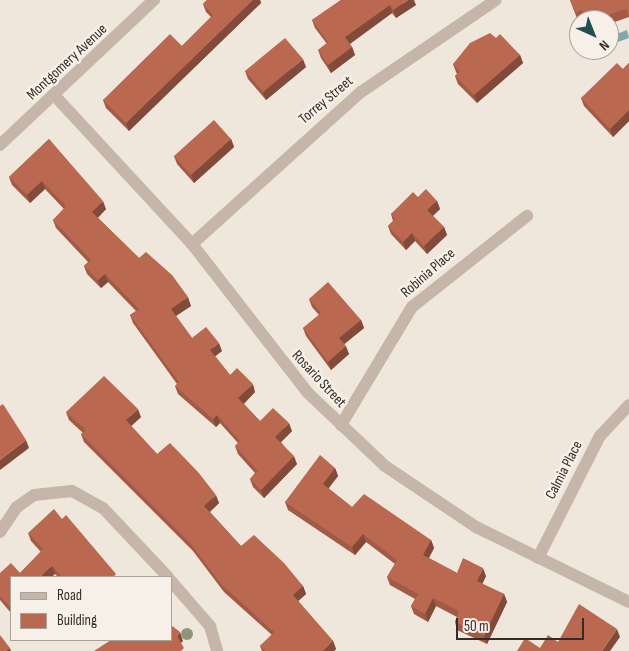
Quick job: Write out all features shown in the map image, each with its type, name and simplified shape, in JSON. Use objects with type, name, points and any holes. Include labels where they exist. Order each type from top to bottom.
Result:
[{"type":"street","name":"Montgomery Avenue","points":[[0,145],[55,96],[154,0]]},
{"type":"street","name":"Torrey Street","points":[[192,244],[361,92],[496,0]]},
{"type":"street","name":"Rosario Street","points":[[55,96],[192,244],[273,354],[341,426],[427,497],[538,558],[629,602]]},
{"type":"street","name":"Robinia Place","points":[[341,426],[412,307],[527,216]]},
{"type":"street","name":"Calmia Place","points":[[538,558],[600,436],[629,405]]},
{"type":"street","points":[[0,532],[17,507],[34,495],[72,491],[103,508],[167,576]]},
{"type":"street","points":[[172,582],[210,626],[217,651]]},
{"type":"water","points":[[627,30],[629,38],[619,42],[619,33]]},
{"type":"building","points":[[207,0],[253,0],[126,123],[103,100],[170,34],[182,46],[213,15],[203,4]]},
{"type":"building","points":[[341,0],[408,0],[393,10],[390,5],[345,37],[352,47],[328,65],[318,50],[328,42],[312,20]]},
{"type":"building","points":[[570,0],[629,0],[629,16],[626,9],[619,11],[574,10]]},
{"type":"building","points":[[490,33],[496,38],[500,34],[520,55],[474,95],[455,76],[460,71],[453,64],[470,43]]},
{"type":"building","points":[[285,38],[303,59],[263,92],[245,71]]},
{"type":"building","points":[[617,63],[623,69],[629,63],[629,110],[610,129],[581,98]]},
{"type":"building","points":[[214,120],[231,139],[191,175],[174,156]]},
{"type":"building","points":[[49,139],[103,201],[92,212],[139,258],[146,252],[172,275],[188,297],[171,309],[192,338],[206,327],[219,343],[210,350],[230,375],[237,368],[253,384],[238,398],[260,421],[273,408],[289,423],[275,437],[294,456],[261,490],[250,479],[258,471],[235,446],[240,441],[217,415],[213,419],[175,386],[179,382],[130,315],[139,309],[105,274],[98,280],[84,266],[91,260],[53,220],[66,206],[42,181],[27,195],[9,177]]},
{"type":"building","points":[[426,189],[437,201],[427,210],[444,227],[424,246],[412,233],[403,242],[388,226],[395,219],[391,214],[413,192],[418,197]]},
{"type":"building","points":[[328,282],[361,320],[339,338],[346,346],[328,362],[303,328],[321,313],[309,299]]},
{"type":"building","points":[[104,376],[138,409],[126,420],[157,454],[170,443],[198,472],[216,495],[204,506],[241,546],[254,535],[284,563],[303,586],[293,595],[333,641],[323,651],[265,651],[260,646],[274,632],[221,584],[190,543],[81,434],[86,430],[66,412]]},
{"type":"building","points":[[3,404],[26,440],[0,460],[0,406]]},
{"type":"building","points":[[320,455],[335,468],[323,484],[352,507],[364,494],[431,540],[423,555],[457,573],[463,558],[483,568],[477,581],[504,594],[484,636],[455,622],[459,611],[433,598],[425,614],[411,606],[418,594],[387,577],[397,560],[363,534],[352,547],[285,502]]},
{"type":"building","points":[[54,509],[62,519],[66,515],[116,574],[114,576],[61,576],[52,566],[41,576],[10,576],[10,607],[0,596],[0,573],[11,563],[20,573],[43,549],[28,533]]},
{"type":"building","points":[[579,604],[617,629],[602,651],[517,651],[525,638],[540,648],[548,635],[558,642]]},
{"type":"building","points":[[172,626],[180,632],[177,636],[184,648],[181,651],[94,651],[109,641],[172,641]]},
{"type":"building","points":[[0,635],[10,648],[5,651],[0,651]]}]
